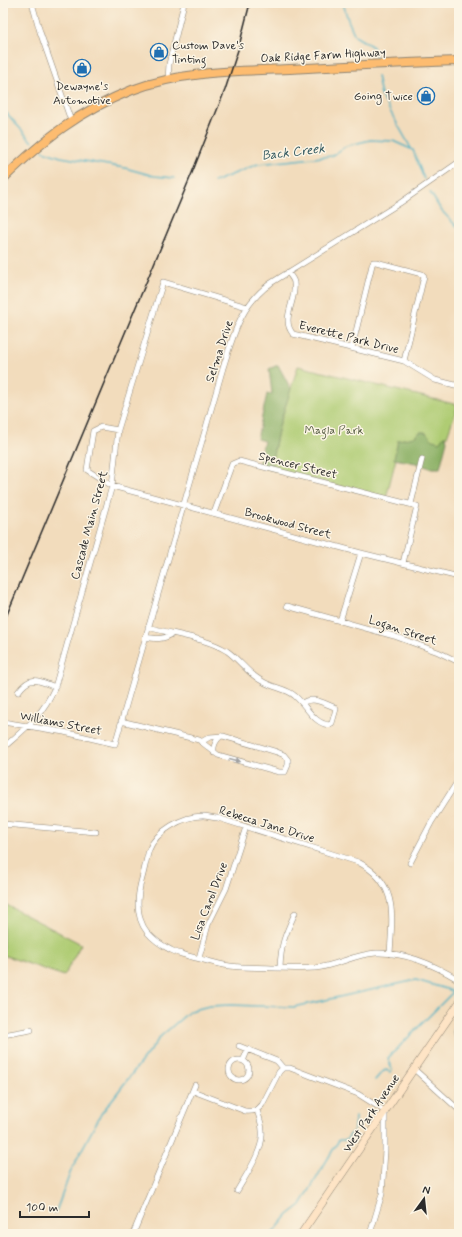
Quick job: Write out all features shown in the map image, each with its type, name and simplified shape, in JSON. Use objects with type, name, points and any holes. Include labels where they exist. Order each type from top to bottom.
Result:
[{"type":"main road","name":"Oak Ridge Farm Highway","points":[[3,179],[45,141],[71,121],[132,90],[168,80],[231,71],[459,61]]},
{"type":"main road","name":"West Park Avenue","points":[[301,1234],[459,1003]]},
{"type":"street","points":[[32,3],[71,121]]},
{"type":"street","points":[[168,80],[169,64],[184,3]]},
{"type":"street","name":"Selma Drive","points":[[115,744],[238,322],[260,290],[458,166]]},
{"type":"street","points":[[352,348],[372,265],[373,262],[376,262],[422,274],[424,276],[404,361]]},
{"type":"street","name":"Everette Park Drive","points":[[288,272],[294,283],[293,297],[287,322],[293,334],[404,361],[435,380],[459,386]]},
{"type":"street","name":"Cascade Main Street","points":[[3,748],[41,713],[55,687],[112,486],[118,430],[163,282],[247,307]]},
{"type":"street","name":"Brookwood Street","points":[[118,430],[101,427],[93,431],[87,470],[112,486],[360,553],[459,577]]},
{"type":"street","points":[[402,563],[417,506],[411,504],[422,459]]},
{"type":"street","name":"Spencer Street","points":[[214,513],[232,464],[239,461],[411,504]]},
{"type":"street","points":[[340,621],[360,553]]},
{"type":"street","name":"Logan Street","points":[[287,606],[394,636],[438,652],[459,662]]},
{"type":"street","points":[[148,627],[217,646],[235,657],[256,678],[290,693],[323,724],[329,725],[332,723],[336,709],[334,707],[314,700],[308,700],[302,703]]},
{"type":"street","points":[[145,637],[161,639],[172,634]]},
{"type":"street","points":[[18,692],[22,685],[33,680],[55,687]]},
{"type":"street","points":[[121,721],[201,742],[218,755],[279,772],[285,772],[287,770],[289,762],[284,755],[221,736],[210,737],[201,742]]},
{"type":"street","name":"Williams Street","points":[[3,722],[115,744]]},
{"type":"street","points":[[214,753],[215,743],[221,736]]},
{"type":"street","points":[[410,863],[431,823],[459,779]]},
{"type":"street","name":"Rebecca Jane Drive","points":[[390,954],[392,909],[390,896],[384,884],[375,874],[367,866],[358,862],[218,818],[202,816],[186,819],[172,825],[162,832],[154,841],[149,850],[138,894],[138,910],[147,931],[162,945],[172,951],[230,966],[280,968],[314,968],[376,953],[400,955],[444,971],[459,980]]},
{"type":"street","points":[[3,824],[96,832]]},
{"type":"street","name":"Lisa Carol Drive","points":[[199,958],[208,925],[226,889],[246,828]]},
{"type":"street","points":[[280,968],[281,949],[284,936],[295,913]]},
{"type":"street","points":[[3,1035],[31,1030]]},
{"type":"street","points":[[239,1046],[277,1061],[283,1068],[294,1069],[345,1088],[370,1100],[385,1111],[385,1152],[382,1194],[370,1234]]},
{"type":"street","points":[[243,1061],[248,1049]]},
{"type":"street","points":[[193,1091],[245,1111],[249,1112],[257,1110],[262,1105],[276,1077],[283,1068]]},
{"type":"street","points":[[414,1069],[459,1110]]},
{"type":"street","points":[[133,1234],[195,1085]]},
{"type":"street","points":[[237,1191],[255,1160],[261,1143],[262,1132],[257,1110]]},
{"type":"green space","points":[[278,365],[291,389],[279,426],[270,469],[258,465],[264,441],[257,439],[267,394],[272,394],[269,369]]},
{"type":"green space","name":"Magla Park","points":[[298,366],[458,405],[439,459],[398,451],[386,498],[270,469],[279,426]]},
{"type":"green space","points":[[420,432],[425,432],[433,440],[439,442],[445,435],[447,441],[440,468],[430,468],[416,463],[394,459],[398,440],[414,437]]},
{"type":"green space","points":[[3,903],[81,944],[64,976],[3,955]]},
{"type":"water","points":[[459,1020],[459,1037],[455,1036],[453,1032]]},
{"type":"waterway","points":[[343,3],[355,36],[373,47],[376,57]]},
{"type":"waterway","points":[[377,76],[381,95],[412,150]]},
{"type":"waterway","name":"Back Creek","points":[[3,109],[32,142]]},
{"type":"waterway","name":"Back Creek","points":[[214,182],[258,164],[332,156],[346,146],[370,140],[393,141],[413,150],[424,179]]},
{"type":"waterway","name":"Back Creek","points":[[43,151],[61,157],[125,168],[154,176],[174,178]]},
{"type":"waterway","name":"Back Creek","points":[[430,192],[441,210],[459,229]]},
{"type":"waterway","points":[[55,1214],[72,1168],[101,1114],[161,1036],[190,1011],[209,1006],[230,1005],[294,1007],[416,980],[453,991],[458,991]]},
{"type":"waterway","points":[[375,1080],[382,1072],[386,1070],[390,1072],[392,1070],[388,1058],[453,992]]},
{"type":"waterway","points":[[272,1234],[288,1215],[301,1205],[339,1140],[346,1140],[354,1130],[355,1117]]},
{"type":"railway","points":[[3,624],[192,173],[225,90],[238,50],[250,3]]},
{"type":"place","name":"Custom Dave's Tinting","points":[[159,52]]},
{"type":"place","name":"Dewayne's Automotive","points":[[82,68]]},
{"type":"place","name":"Going Twice","points":[[426,96]]}]
